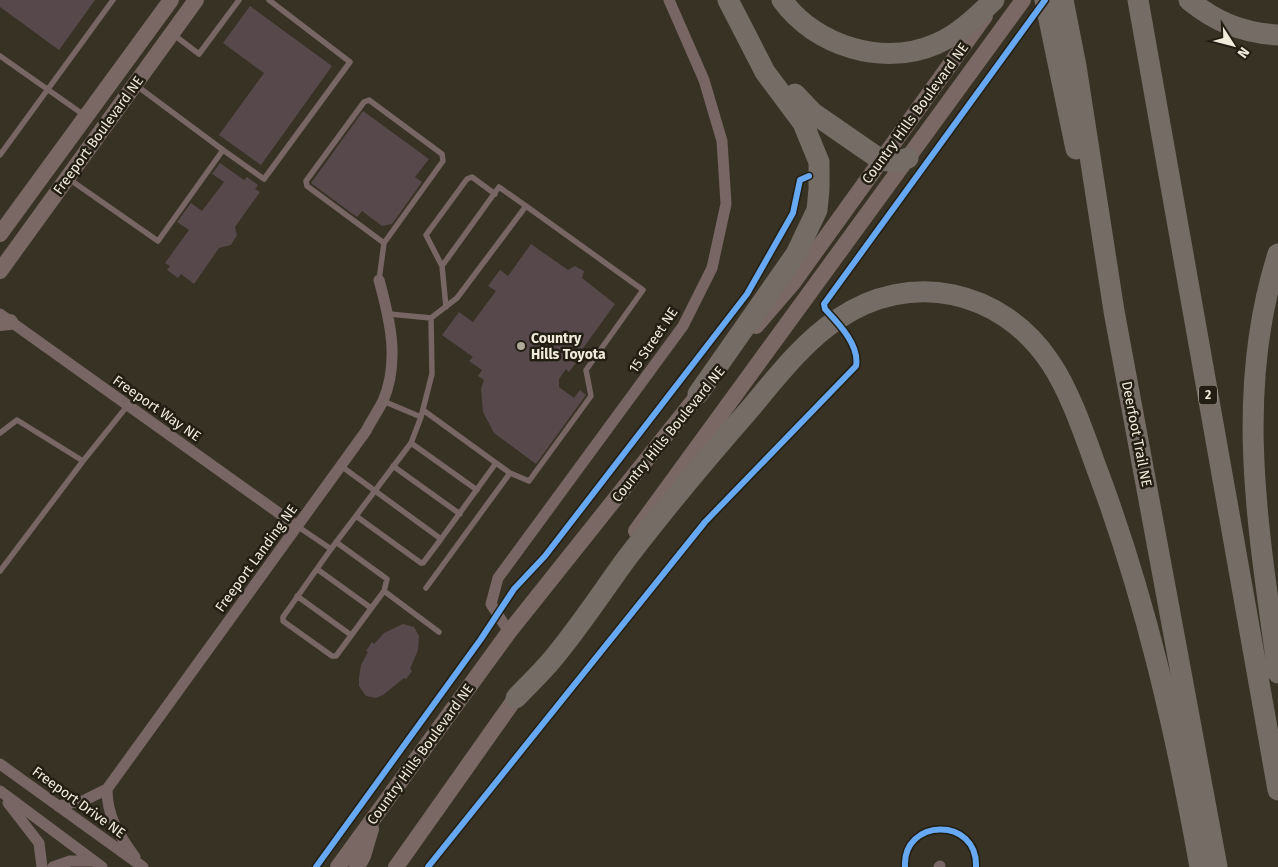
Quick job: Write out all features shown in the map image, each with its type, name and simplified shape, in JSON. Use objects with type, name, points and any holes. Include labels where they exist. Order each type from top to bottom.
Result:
[{"type":"highway","points":[[698,394],[796,254],[817,210],[819,188],[819,162],[803,122],[765,72],[728,0]]},
{"type":"highway","points":[[739,0],[761,47],[785,83],[813,113],[882,160],[896,162],[908,158]]},
{"type":"highway","points":[[782,0],[798,20],[832,41],[873,52],[891,53],[935,44],[956,33],[975,19],[995,0]]},
{"type":"highway","points":[[1045,0],[1081,176],[1114,311]]},
{"type":"highway","name":"Deerfoot Trail NE","points":[[1063,0],[1076,66],[1114,311],[1217,867]]},
{"type":"highway","name":"2","points":[[1138,0],[1278,790]]},
{"type":"highway","points":[[1189,0],[1218,21],[1257,34],[1278,35]]},
{"type":"highway","points":[[1278,254],[1259,331],[1254,374],[1252,427],[1259,525],[1278,673]]},
{"type":"highway","points":[[516,698],[552,660],[630,555],[695,473],[783,372],[820,334],[852,311],[883,297],[911,291],[936,292],[960,296],[1001,314],[1018,326],[1040,348],[1052,364],[1086,441],[1108,500],[1154,646],[1200,867]]},
{"type":"main road","name":"Freeport Boulevard NE","points":[[0,234],[171,0]]},
{"type":"main road","name":"Freeport Boulevard NE","points":[[0,271],[196,0]]},
{"type":"main road","name":"Country Hills Boulevard NE","points":[[338,867],[509,632],[698,394],[792,283],[995,0]]},
{"type":"main road","name":"Country Hills Boulevard NE","points":[[396,867],[688,457],[1020,5]]},
{"type":"main road","points":[[357,867],[363,856],[373,819]]},
{"type":"street","name":"15 Street NE","points":[[509,632],[491,604],[498,578],[683,326],[712,268],[726,204],[722,141],[704,80],[669,0]]},
{"type":"street","name":"Freeport Landing NE","points":[[58,806],[85,800],[107,789],[366,431],[383,401],[391,373],[393,345],[389,314],[380,280]]},
{"type":"street","name":"Freeport Way NE","points":[[3,320],[128,405],[297,526]]},
{"type":"street","name":"Freeport Drive NE","points":[[0,764],[142,866]]},
{"type":"street","name":"Freeport Drive NE","points":[[107,789],[107,804],[112,824],[142,866]]},
{"type":"street","points":[[0,793],[97,864]]},
{"type":"street","points":[[0,793],[39,843],[42,867]]},
{"type":"street","points":[[53,867],[70,861],[97,864]]},
{"type":"lane","points":[[0,155],[113,0]]},
{"type":"lane","points":[[172,34],[199,54],[238,0]]},
{"type":"lane","points":[[135,84],[264,179],[350,62],[269,0]]},
{"type":"lane","points":[[0,56],[86,116]]},
{"type":"lane","points":[[380,280],[384,243],[443,161],[442,154],[369,100],[364,102],[306,181],[307,186],[384,243]]},
{"type":"lane","points":[[68,177],[158,241],[223,150]]},
{"type":"lane","points":[[446,307],[442,266],[426,235],[461,187],[472,177],[495,194]]},
{"type":"lane","points":[[423,410],[510,473],[529,481],[591,396],[586,370],[643,290],[499,187],[442,266]]},
{"type":"lane","points":[[389,314],[431,318],[446,307],[457,298],[526,206]]},
{"type":"lane","points":[[336,542],[386,579],[384,590],[336,656],[332,656],[283,621],[283,617],[336,542],[411,443],[423,410],[432,374],[431,318]]},
{"type":"lane","points":[[383,401],[421,416]]},
{"type":"lane","points":[[0,571],[82,461],[128,405]]},
{"type":"lane","points":[[0,432],[17,420],[82,461]]},
{"type":"lane","points":[[411,443],[477,490]]},
{"type":"lane","points":[[356,516],[423,563],[496,463]]},
{"type":"lane","points":[[341,466],[441,538]]},
{"type":"lane","points":[[393,466],[460,514]]},
{"type":"lane","points":[[426,588],[510,473]]},
{"type":"lane","points":[[297,526],[331,549]]},
{"type":"lane","points":[[317,569],[370,608]]},
{"type":"lane","points":[[384,590],[439,632]]},
{"type":"lane","points":[[297,596],[351,635]]},
{"type":"building","points":[[0,0],[95,0],[59,50],[0,7]]},
{"type":"building","points":[[250,6],[332,66],[261,165],[219,135],[264,73],[223,43]]},
{"type":"building","points":[[363,111],[429,159],[415,177],[422,182],[392,224],[382,226],[362,211],[357,217],[311,183]]},
{"type":"building","points":[[220,163],[244,180],[247,177],[258,185],[255,189],[260,192],[235,227],[237,235],[231,245],[219,248],[194,284],[181,274],[178,278],[167,270],[170,266],[165,263],[189,230],[177,222],[191,203],[202,211],[224,182],[212,174]]},
{"type":"building","name":"Country Hills Toyota","points":[[531,244],[568,270],[575,266],[584,271],[582,278],[615,304],[573,362],[576,363],[569,372],[566,369],[559,379],[559,387],[574,398],[580,390],[586,395],[536,464],[494,433],[483,412],[481,389],[484,380],[478,376],[482,370],[469,361],[473,357],[442,335],[459,312],[473,322],[496,291],[488,286],[500,270],[508,276]]},
{"type":"building","points":[[403,624],[414,627],[419,636],[418,650],[410,669],[412,671],[406,679],[404,678],[383,695],[376,698],[366,696],[359,686],[359,678],[361,665],[368,652],[366,651],[372,642],[374,644],[384,633]]},
{"type":"cycle path","points":[[428,867],[705,522],[856,366],[855,350],[851,342],[842,328],[825,309],[824,304],[1045,0]]},
{"type":"cycle path","points":[[316,867],[481,639],[514,589],[545,556],[747,294],[793,213],[800,180],[809,176]]},
{"type":"cycle path","points":[[905,867],[907,851],[915,839],[927,832],[940,830],[954,832],[965,839],[973,850],[976,867]]},
{"type":"place","name":"Country Hills Toyota","points":[[521,346]]}]
